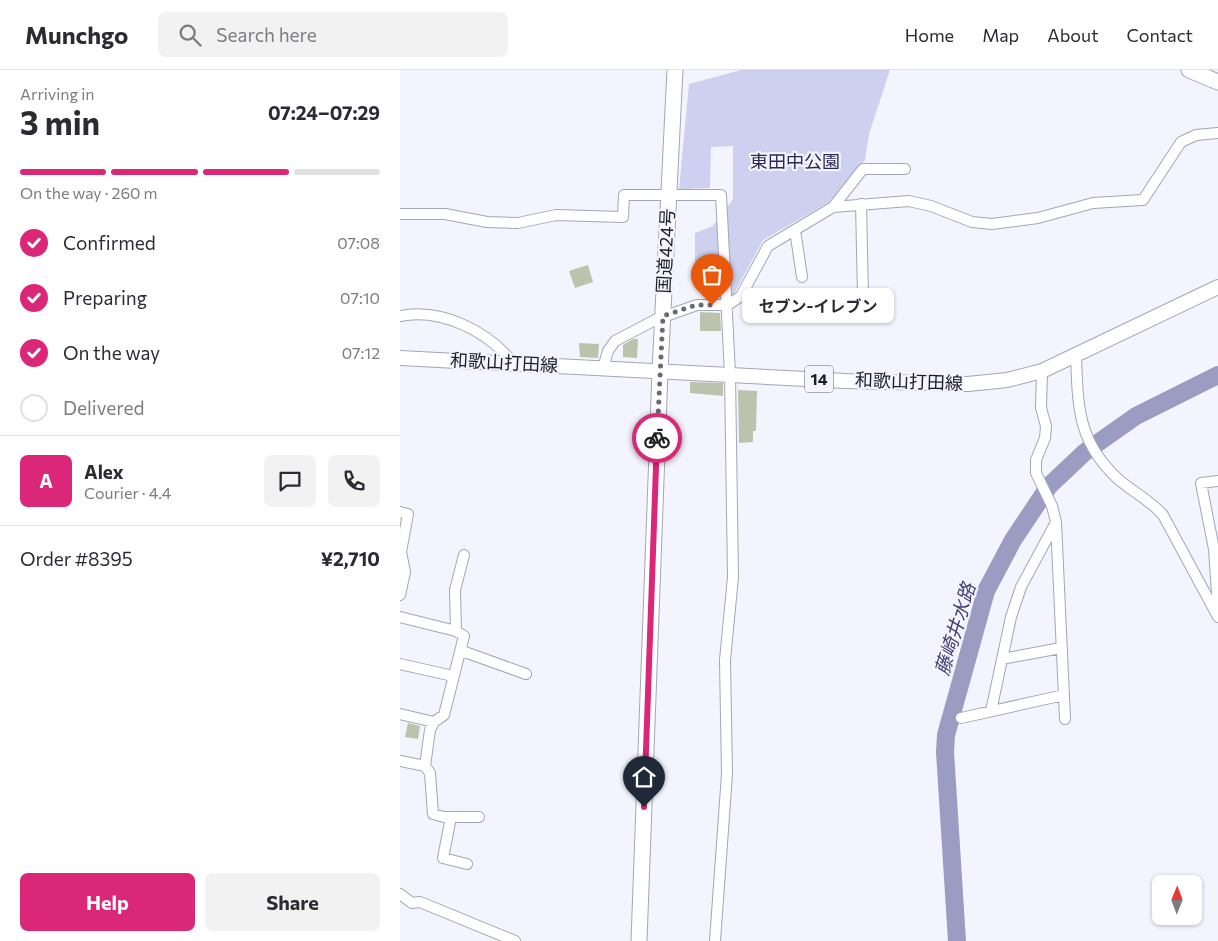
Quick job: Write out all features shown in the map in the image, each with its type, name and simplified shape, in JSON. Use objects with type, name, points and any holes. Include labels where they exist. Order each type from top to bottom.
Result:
[{"type":"highway","name":"国道424号","points":[[639,941],[660,371],[675,70]]},
{"type":"highway","points":[[1189,70],[1218,82]]},
{"type":"main road","name":"和歌山打田線","points":[[400,358],[845,381],[968,384],[1007,380],[1042,371],[1218,287]]},
{"type":"street","points":[[833,207],[909,201],[931,206],[972,222],[992,224],[1038,218],[1093,203],[1144,200],[1182,142],[1196,135],[1218,133]]},
{"type":"street","points":[[603,368],[608,352],[615,341],[663,316],[696,305],[728,305],[741,296],[768,246],[833,207],[864,169],[905,169]]},
{"type":"street","points":[[400,214],[445,214],[487,222],[518,223],[556,215],[623,217],[624,195],[721,195],[728,305],[733,576],[726,660],[727,774],[715,941]]},
{"type":"street","points":[[860,204],[863,295]]},
{"type":"street","points":[[794,230],[802,277]]},
{"type":"street","points":[[400,316],[418,312],[472,328],[503,349],[514,364]]},
{"type":"street","points":[[1076,356],[1078,412],[1090,444],[1103,463],[1119,480],[1146,498],[1163,515],[1218,616]]},
{"type":"street","points":[[1042,371],[1041,408],[1046,426],[1045,438],[1036,460],[1036,473],[1045,491],[1056,522],[1065,719]]},
{"type":"street","points":[[1218,480],[1201,483],[1214,550],[1218,608]]},
{"type":"street","points":[[400,512],[408,514],[402,552],[404,572],[400,595]]},
{"type":"street","points":[[991,711],[1011,617],[1021,587],[1056,522]]},
{"type":"street","points":[[456,630],[455,590],[464,555]]},
{"type":"street","points":[[400,617],[456,630],[464,636],[462,651],[453,676],[444,715],[434,722],[430,730],[425,766]]},
{"type":"street","points":[[1002,659],[1061,648]]},
{"type":"street","points":[[462,651],[526,674]]},
{"type":"street","points":[[400,664],[453,676]]},
{"type":"street","points":[[961,718],[1064,695]]},
{"type":"street","points":[[400,714],[434,722]]},
{"type":"street","points":[[400,761],[425,766],[430,773],[433,814],[451,817],[479,817]]},
{"type":"street","points":[[451,817],[443,858],[468,864]]},
{"type":"street","points":[[400,894],[412,902],[420,902],[515,941]]},
{"type":"green space","name":"東田中公園","points":[[741,70],[890,70],[869,134],[865,160],[829,202],[763,240],[734,294],[715,297],[695,282],[695,233],[713,226],[733,199],[733,146],[711,147],[710,188],[679,189],[689,84]]},
{"type":"building","points":[[588,265],[593,282],[575,288],[569,271]]},
{"type":"building","points":[[700,312],[720,313],[721,331],[700,331]]},
{"type":"building","points":[[633,339],[638,339],[637,358],[623,357],[623,345]]},
{"type":"building","points":[[579,343],[599,344],[598,358],[580,357]]},
{"type":"building","points":[[690,382],[723,383],[723,396],[690,393]]},
{"type":"building","points":[[738,390],[757,391],[756,431],[753,431],[753,442],[739,443]]},
{"type":"building","points":[[408,723],[420,726],[418,739],[405,737]]},
{"type":"waterway","name":"藤崎井水路","points":[[957,941],[945,752],[946,735],[986,591],[1013,540],[1049,486],[1085,452],[1136,416],[1218,375]]},
{"type":"way so far","points":[[657,438],[663,316],[676,310],[696,305],[712,305]]},
{"type":"place","name":"セブン-イレブン","points":[[712,305]]},
{"type":"route","points":[[644,807],[657,438]]}]
